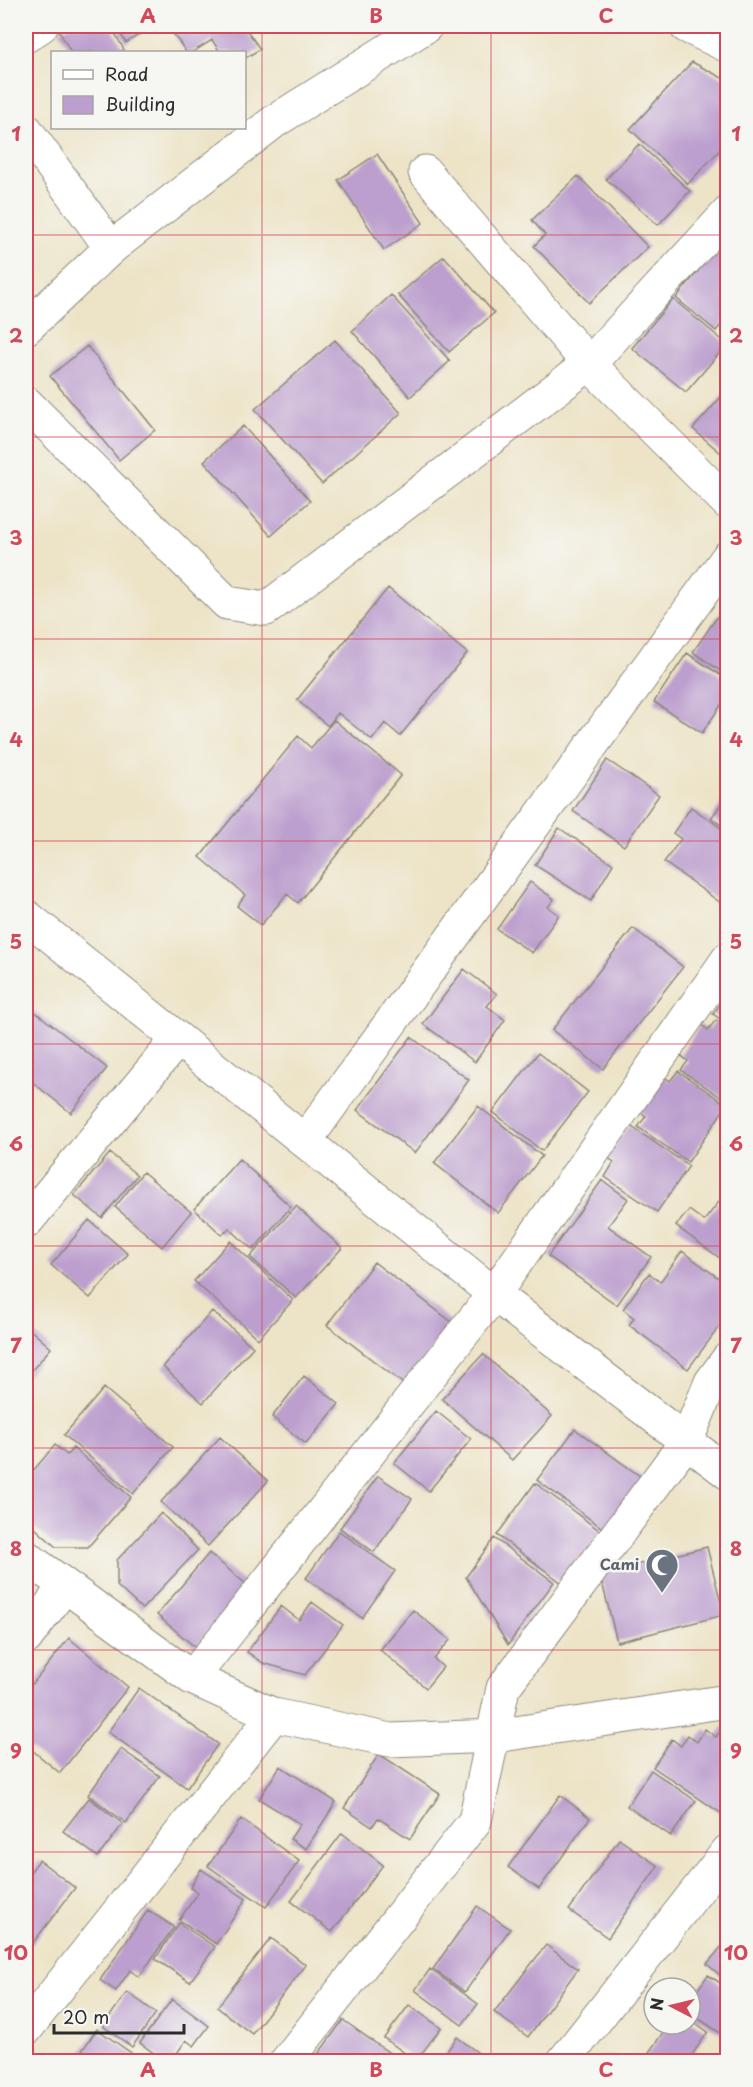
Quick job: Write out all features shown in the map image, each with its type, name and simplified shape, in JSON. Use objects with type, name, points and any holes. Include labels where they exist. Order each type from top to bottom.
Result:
[{"type":"street","points":[[26,36],[41,26]]},
{"type":"street","points":[[26,328],[111,248],[275,121],[426,26]]},
{"type":"street","points":[[686,26],[728,46]]},
{"type":"street","points":[[26,130],[111,248]]},
{"type":"street","points":[[425,172],[589,364],[728,503]]},
{"type":"street","points":[[26,403],[227,603],[266,609],[589,364],[728,213]]},
{"type":"street","points":[[305,1141],[728,557]]},
{"type":"street","points":[[26,916],[494,1294],[728,1473]]},
{"type":"street","points":[[192,1678],[494,1294],[728,959]]},
{"type":"street","points":[[26,1222],[177,1040]]},
{"type":"street","points":[[286,2061],[475,1821],[495,1736],[503,1688],[686,1442],[711,1382],[728,1359]]},
{"type":"street","points":[[26,1557],[64,1587],[192,1678],[274,1715],[390,1740],[495,1736],[728,1701]]},
{"type":"street","points":[[26,1638],[64,1587]]},
{"type":"street","points":[[26,2030],[274,1715]]},
{"type":"street","points":[[563,2061],[728,1851]]},
{"type":"building","points":[[70,26],[111,26],[124,50],[70,51],[59,31]]},
{"type":"building","points":[[116,26],[153,26],[126,43]]},
{"type":"building","points":[[168,26],[244,26],[260,49],[246,58],[246,51],[219,51],[212,40],[195,51],[185,51]]},
{"type":"building","points":[[692,62],[728,81],[728,141],[688,184],[630,129]]},
{"type":"building","points":[[639,144],[690,191],[658,225],[606,179]]},
{"type":"building","points":[[377,154],[423,223],[384,250],[338,180]]},
{"type":"building","points":[[578,176],[648,247],[589,303],[534,246],[545,235],[532,220]]},
{"type":"building","points":[[720,244],[728,250],[728,322],[725,320],[716,331],[676,298]]},
{"type":"building","points":[[444,256],[494,313],[449,352],[398,295]]},
{"type":"building","points":[[391,295],[450,361],[410,397],[352,331]]},
{"type":"building","points":[[673,299],[727,344],[686,392],[632,348]]},
{"type":"building","points":[[335,340],[401,413],[322,484],[255,409]]},
{"type":"building","points":[[87,346],[155,430],[119,460],[50,376]]},
{"type":"building","points":[[728,389],[728,459],[693,429]]},
{"type":"building","points":[[243,426],[310,501],[271,536],[204,461]]},
{"type":"building","points":[[388,588],[467,653],[400,736],[385,723],[372,740],[338,713],[328,726],[297,700]]},
{"type":"building","points":[[728,601],[728,676],[693,652]]},
{"type":"building","points":[[687,653],[728,680],[728,695],[702,733],[654,702]]},
{"type":"building","points":[[334,720],[401,775],[298,903],[287,894],[261,925],[237,906],[245,895],[200,857],[298,736],[311,748]]},
{"type":"building","points":[[607,760],[659,795],[624,846],[573,811]]},
{"type":"building","points":[[728,795],[728,830],[711,818]]},
{"type":"building","points":[[691,807],[728,833],[728,894],[721,903],[664,862],[681,839],[673,833]]},
{"type":"building","points":[[559,828],[613,864],[591,901],[535,865]]},
{"type":"building","points":[[530,882],[554,899],[548,907],[559,915],[532,953],[497,929]]},
{"type":"building","points":[[633,928],[683,967],[603,1069],[552,1030]]},
{"type":"building","points":[[464,969],[497,994],[487,1006],[505,1020],[475,1062],[423,1024]]},
{"type":"building","points":[[728,993],[728,1024],[713,1014]]},
{"type":"building","points":[[34,1011],[107,1068],[71,1113],[26,1077],[26,1022]]},
{"type":"building","points":[[716,1020],[728,1028],[728,1102],[681,1070],[688,1061],[680,1055],[701,1024],[708,1030]]},
{"type":"building","points":[[411,1037],[469,1080],[415,1153],[357,1110]]},
{"type":"building","points":[[538,1053],[588,1092],[542,1151],[493,1112]]},
{"type":"building","points":[[678,1071],[727,1105],[688,1162],[638,1127],[646,1116],[637,1110],[662,1075],[670,1081]]},
{"type":"building","points":[[478,1106],[542,1156],[498,1213],[434,1163]]},
{"type":"building","points":[[629,1125],[689,1166],[657,1212],[605,1177],[614,1162],[607,1157]]},
{"type":"building","points":[[110,1153],[137,1175],[102,1218],[74,1195]]},
{"type":"building","points":[[239,1159],[291,1207],[253,1250],[229,1228],[222,1235],[194,1209]]},
{"type":"building","points":[[143,1172],[191,1212],[162,1247],[115,1207]]},
{"type":"building","points":[[602,1180],[628,1199],[608,1226],[651,1257],[617,1305],[548,1256]]},
{"type":"building","points":[[728,1190],[728,1264],[676,1226],[689,1210],[704,1221]]},
{"type":"building","points":[[296,1206],[342,1248],[296,1298],[250,1257]]},
{"type":"building","points":[[89,1220],[128,1254],[90,1298],[51,1265]]},
{"type":"building","points":[[230,1241],[293,1300],[258,1339],[194,1281]]},
{"type":"building","points":[[682,1251],[728,1285],[728,1315],[688,1369],[629,1325],[634,1318],[623,1309],[649,1273],[660,1282]]},
{"type":"building","points":[[374,1262],[453,1323],[405,1385],[327,1325]]},
{"type":"building","points":[[212,1311],[253,1347],[203,1403],[163,1367]]},
{"type":"building","points":[[26,1326],[51,1348],[26,1377]]},
{"type":"building","points":[[483,1354],[552,1416],[512,1460],[442,1399]]},
{"type":"building","points":[[304,1376],[339,1404],[306,1444],[272,1417]]},
{"type":"building","points":[[104,1388],[173,1447],[133,1494],[64,1435]]},
{"type":"building","points":[[436,1411],[471,1439],[429,1491],[394,1463]]},
{"type":"building","points":[[575,1429],[648,1482],[609,1533],[537,1480]]},
{"type":"building","points":[[220,1437],[268,1481],[208,1546],[161,1502]]},
{"type":"building","points":[[55,1445],[67,1455],[73,1448],[131,1497],[88,1547],[56,1547],[26,1520],[26,1479]]},
{"type":"building","points":[[378,1476],[412,1499],[374,1552],[340,1528]]},
{"type":"building","points":[[535,1483],[607,1536],[569,1588],[497,1535]]},
{"type":"building","points":[[161,1513],[198,1550],[142,1609],[117,1586],[117,1560]]},
{"type":"building","points":[[339,1531],[395,1571],[362,1618],[306,1578]]},
{"type":"building","points":[[494,1538],[554,1582],[508,1645],[466,1577]]},
{"type":"building","name":"Cami","points":[[707,1547],[724,1615],[617,1642],[600,1574]]},
{"type":"building","points":[[209,1553],[247,1585],[195,1647],[157,1615]]},
{"type":"building","points":[[312,1602],[343,1625],[305,1675],[263,1663],[247,1652],[281,1606],[299,1620]]},
{"type":"building","points":[[413,1610],[450,1640],[434,1659],[443,1667],[426,1688],[380,1650]]},
{"type":"building","points":[[69,1638],[128,1687],[60,1773],[26,1745],[26,1692]]},
{"type":"building","points":[[139,1688],[218,1744],[187,1788],[108,1732]]},
{"type":"building","points":[[728,1721],[728,1818],[653,1767],[672,1739],[681,1746],[688,1735],[697,1742],[705,1729],[716,1737]]},
{"type":"building","points":[[121,1749],[160,1776],[126,1823],[88,1795]]},
{"type":"building","points":[[379,1754],[440,1794],[410,1839],[378,1818],[372,1827],[344,1808]]},
{"type":"building","points":[[280,1766],[336,1802],[306,1849],[290,1839],[300,1824],[259,1799]]},
{"type":"building","points":[[651,1770],[696,1801],[671,1836],[627,1806]]},
{"type":"building","points":[[560,1795],[590,1818],[539,1889],[508,1867]]},
{"type":"building","points":[[89,1798],[123,1824],[98,1857],[63,1831]]},
{"type":"building","points":[[241,1819],[299,1861],[266,1907],[208,1866]]},
{"type":"building","points":[[342,1833],[383,1865],[332,1932],[291,1901]]},
{"type":"building","points":[[619,1839],[658,1866],[608,1938],[569,1910]]},
{"type":"building","points":[[39,1860],[75,1888],[26,1952],[26,1878]]},
{"type":"building","points":[[201,1869],[246,1899],[216,1944],[179,1920],[198,1893],[190,1888]]},
{"type":"building","points":[[477,1906],[510,1929],[465,1992],[433,1969]]},
{"type":"building","points":[[148,1910],[174,1927],[139,1977],[130,1970],[116,1991],[100,1980]]},
{"type":"building","points":[[179,1923],[215,1947],[190,1982],[155,1959]]},
{"type":"building","points":[[271,1938],[306,1965],[252,2034],[217,2007]]},
{"type":"building","points":[[728,1939],[728,1982],[707,1964]]},
{"type":"building","points":[[546,1945],[578,1969],[528,2037],[494,2012]]},
{"type":"building","points":[[430,1969],[478,2004],[462,2025],[415,1990]]},
{"type":"building","points":[[708,1975],[728,1988],[728,2038],[702,2021],[702,1983]]},
{"type":"building","points":[[127,1992],[156,2013],[132,2047],[103,2026]]},
{"type":"building","points":[[172,1999],[209,2026],[194,2046],[186,2040],[171,2062],[166,2062],[140,2043]]},
{"type":"building","points":[[409,2005],[441,2028],[416,2061],[384,2038]]},
{"type":"building","points":[[343,2020],[402,2062],[323,2062],[316,2057]]},
{"type":"building","points":[[702,2028],[708,2032],[687,2062],[642,2062],[660,2036],[702,2036]]},
{"type":"building","points":[[97,2029],[134,2055],[129,2062],[74,2062]]},
{"type":"building","points":[[457,2037],[490,2062],[439,2062]]},
{"type":"place","name":"Cami","points":[[662,1594]]}]
